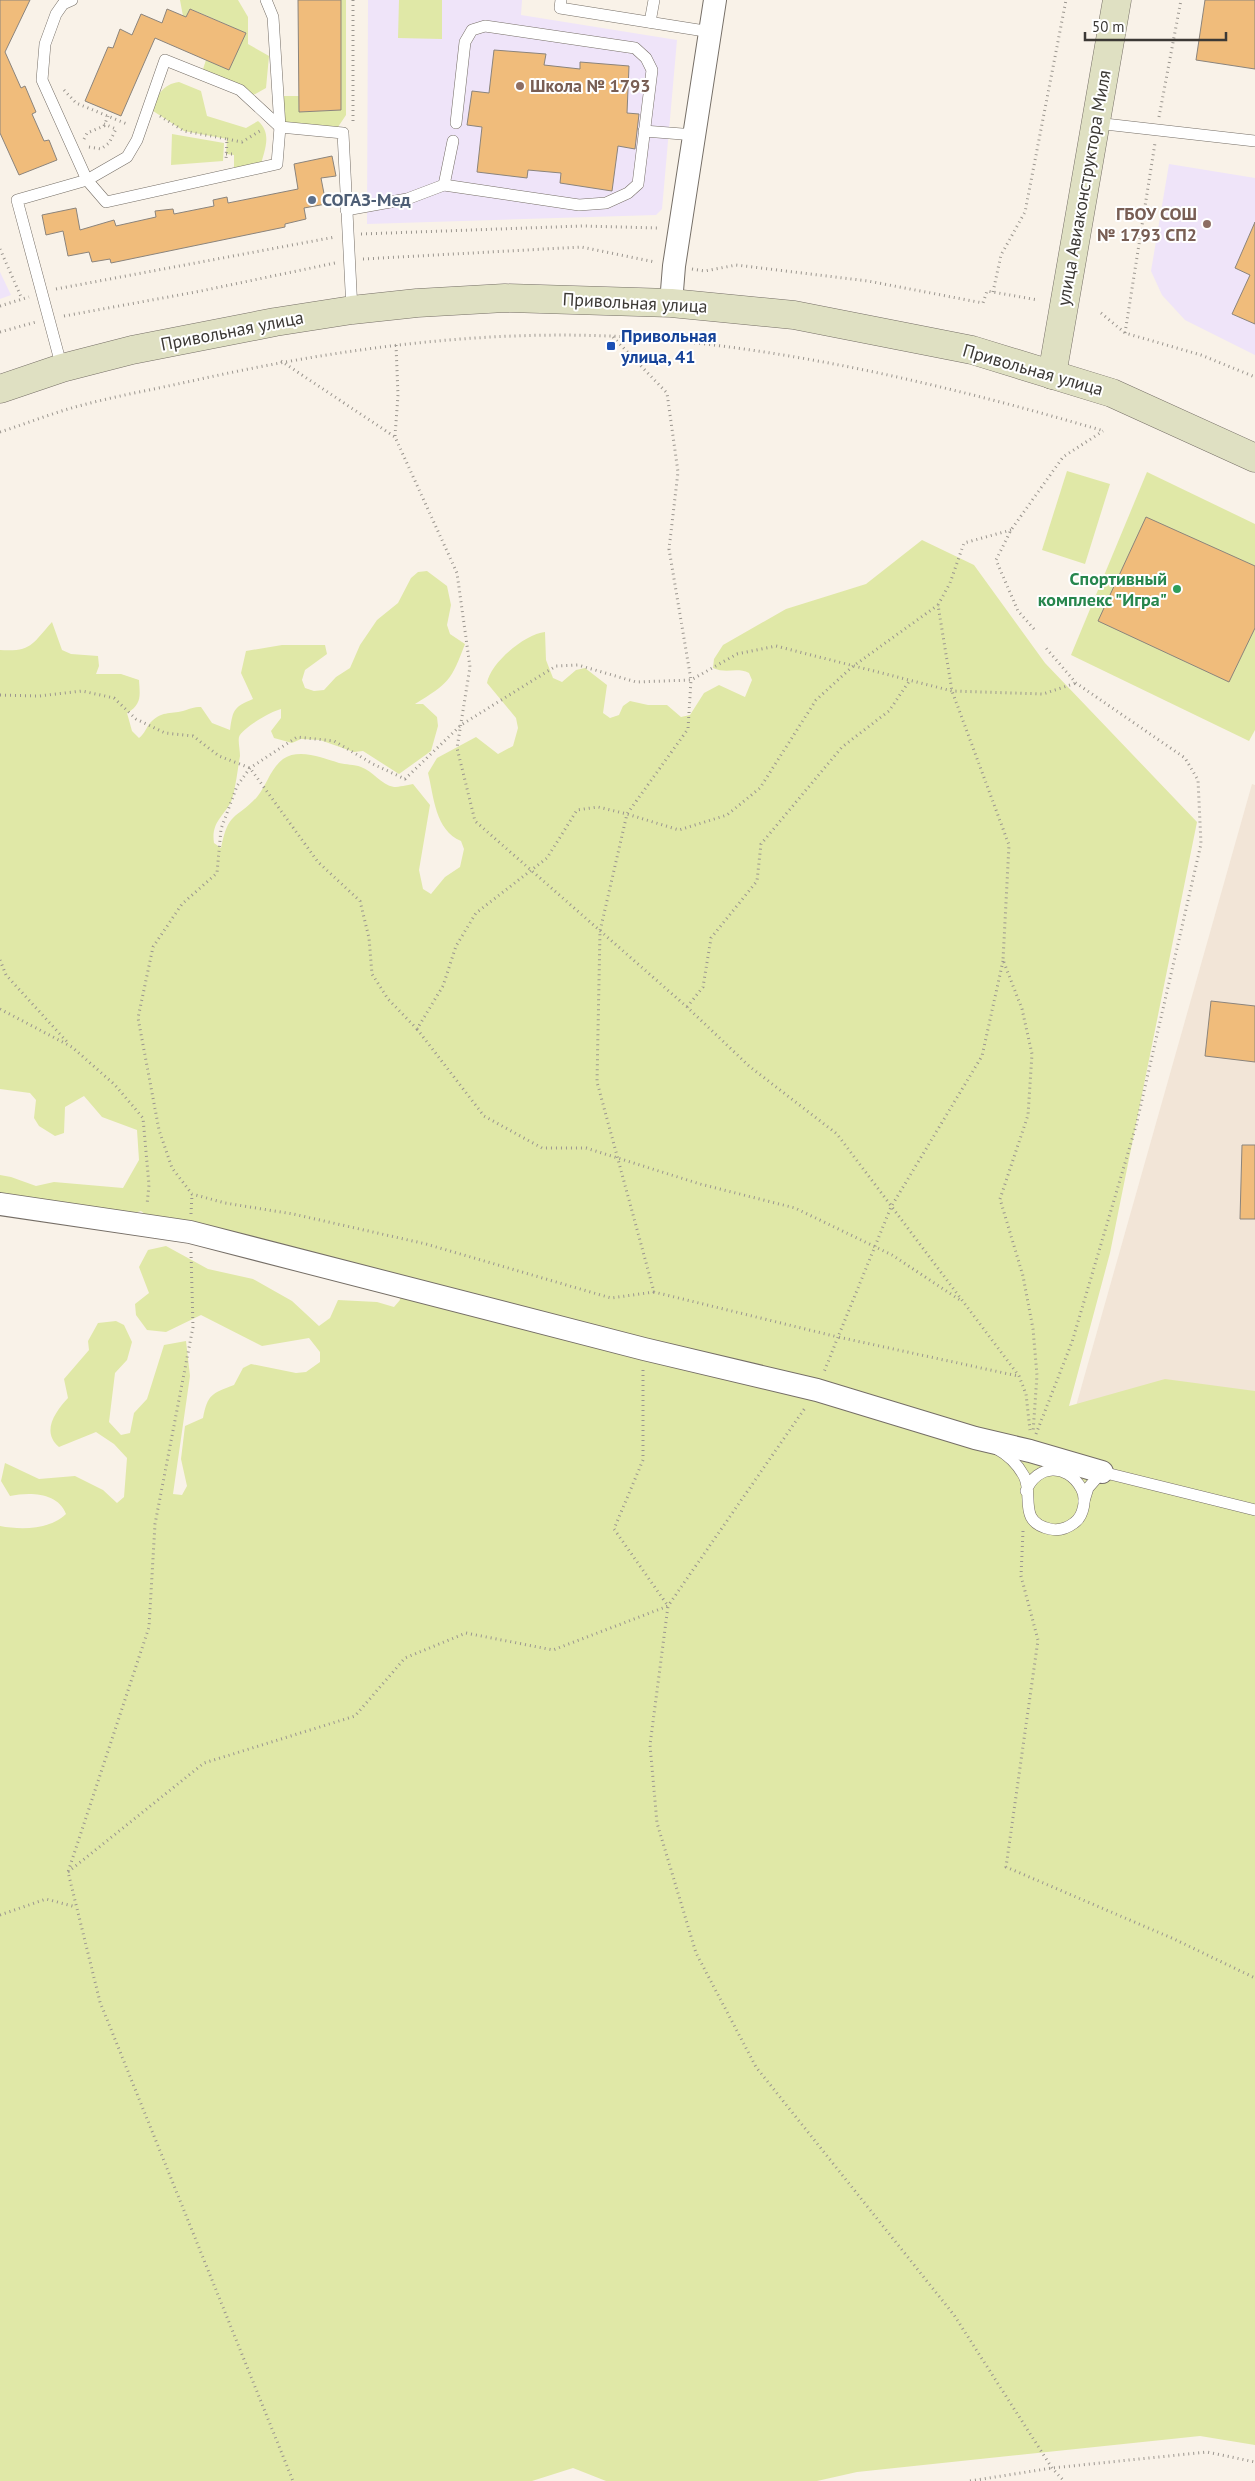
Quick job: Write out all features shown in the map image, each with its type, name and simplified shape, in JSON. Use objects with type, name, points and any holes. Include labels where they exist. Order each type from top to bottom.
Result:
[{"type":"main road","name":"улица Авиаконструктора Миля","points":[[1052,375],[1117,0]]},
{"type":"main road","name":"Привольная улица","points":[[0,390],[62,368],[132,350],[265,324],[352,310],[417,303],[505,298],[672,303],[794,314],[972,350],[1112,393],[1255,458]]},
{"type":"street","points":[[672,303],[674,266],[715,0]]},
{"type":"street","points":[[0,1204],[190,1232],[644,1349],[817,1390],[975,1438],[1030,1451],[1102,1472]]},
{"type":"lane","points":[[72,0],[63,4],[56,14],[45,44],[42,80],[87,180],[106,202],[277,164],[278,125],[273,17],[266,0]]},
{"type":"lane","points":[[561,0],[560,8],[711,32]]},
{"type":"lane","points":[[650,22],[654,0]]},
{"type":"lane","points":[[346,210],[407,199],[444,185],[579,205],[606,203],[628,193],[638,184],[652,70],[646,58],[635,48],[485,26],[472,30],[465,42],[456,123]]},
{"type":"lane","points":[[62,368],[17,200],[87,180],[127,156],[137,140],[165,60],[240,90],[278,125],[343,133],[352,310]]},
{"type":"lane","points":[[1096,122],[1255,141]]},
{"type":"lane","points":[[644,131],[695,135]]},
{"type":"lane","points":[[444,185],[453,141]]},
{"type":"lane","points":[[975,1438],[1002,1451],[1015,1463],[1025,1478],[1026,1505],[1031,1517],[1047,1529],[1058,1530],[1067,1528],[1078,1520],[1088,1488],[1102,1472],[1255,1510]]},
{"type":"lane","points":[[1026,1491],[1030,1482],[1038,1474],[1060,1470],[1072,1476],[1082,1490],[1084,1502]]},
{"type":"path","points":[[343,133],[354,124],[353,0]]},
{"type":"path","points":[[993,292],[1001,255],[1026,212],[1066,0]]},
{"type":"path","points":[[1126,333],[1157,128],[1181,0]]},
{"type":"path","points":[[45,87],[57,82],[76,103],[128,124],[125,132]]},
{"type":"path","points":[[148,108],[184,131],[242,142],[278,125]]},
{"type":"path","points":[[104,124],[116,129],[109,142],[101,149],[91,149],[83,142],[87,133],[104,124],[108,116]]},
{"type":"path","points":[[224,176],[227,139]]},
{"type":"path","points":[[226,154],[234,154]]},
{"type":"path","points":[[0,332],[48,319],[201,292],[350,260],[582,247],[657,263]]},
{"type":"path","points":[[0,249],[22,299]]},
{"type":"path","points":[[689,269],[705,271],[736,265],[868,281],[983,303],[987,291],[1038,300]]},
{"type":"path","points":[[1101,313],[1126,333],[1201,355],[1255,377]]},
{"type":"path","points":[[0,432],[76,407],[281,361],[363,348],[396,345],[506,336],[613,337],[668,340],[817,360],[962,391],[1104,431],[1063,457],[1011,530],[996,560],[1018,611],[1034,629]]},
{"type":"path","points":[[613,337],[667,394],[678,472],[669,549],[691,680],[688,729],[627,814],[600,931],[597,1082],[654,1292]]},
{"type":"path","points":[[396,345],[398,395],[395,437],[457,573],[470,667],[457,748],[474,821],[687,1007],[749,1066],[837,1134],[1019,1376],[1026,1394],[1030,1451]]},
{"type":"path","points":[[281,361],[395,437]]},
{"type":"path","points":[[417,1029],[443,986],[456,946],[476,913],[529,870],[547,858],[577,810],[598,807],[679,830],[728,815],[760,788],[816,700],[852,666],[938,604],[950,583],[964,543],[1011,530]]},
{"type":"path","points":[[938,604],[952,691],[1009,845],[1003,960],[982,1056],[891,1207],[817,1390],[668,1606],[650,1745],[657,1823],[696,1953],[756,2068],[954,2315],[1052,2468],[1064,2481]]},
{"type":"path","points":[[1019,1376],[838,1338],[654,1292],[611,1298],[426,1244],[293,1214],[224,1203],[192,1194],[172,1168],[159,1130],[138,1018],[153,948],[182,904],[217,873],[221,829],[238,786],[250,768],[297,737],[334,741],[373,764],[405,779],[461,725],[556,666],[578,664],[636,682],[691,680],[737,654],[776,646],[952,691],[1043,694],[1076,684]]},
{"type":"path","points":[[1030,1451],[1072,1342],[1136,1126],[1201,844],[1198,780],[1185,758],[1076,684],[1046,648]]},
{"type":"path","points":[[687,1007],[703,987],[711,938],[757,881],[761,844],[842,747],[889,711],[910,680]]},
{"type":"path","points":[[0,695],[39,696],[82,691],[114,698],[136,719],[165,734],[193,736],[219,756],[250,768],[318,862],[360,901],[369,938],[372,974],[388,999],[417,1029],[484,1116],[542,1148],[586,1148],[700,1184],[795,1208],[892,1255],[962,1301]]},
{"type":"path","points":[[0,960],[6,975],[72,1047],[115,1085],[143,1118],[149,1185],[145,1225]]},
{"type":"path","points":[[1003,960],[1022,1009],[1032,1054],[1028,1115],[1000,1199],[1023,1276],[1033,1328],[1037,1375],[1036,1412],[1030,1451]]},
{"type":"path","points":[[0,1009],[72,1047]]},
{"type":"path","points":[[192,1194],[190,1232],[193,1326],[155,1524],[149,1627],[68,1872],[100,2002],[293,2481]]},
{"type":"path","points":[[644,1349],[642,1460],[614,1529],[668,1606]]},
{"type":"path","points":[[1023,1527],[1021,1576],[1038,1640],[1006,1867],[1174,1939],[1255,1978]]},
{"type":"path","points":[[68,1872],[204,1763],[355,1716],[405,1658],[466,1633],[553,1650],[668,1606]]},
{"type":"path","points":[[0,1915],[46,1899],[76,1907]]},
{"type":"path","points":[[970,2481],[1052,2468],[1207,2452],[1255,2462]]},
{"type":"shaded area","name":"Школа № 1793","points":[[368,0],[522,0],[521,15],[677,40],[662,209],[656,215],[367,224]]},
{"type":"shaded area","name":"ГБОУ СОШ № 1793 СП2","points":[[1169,164],[1255,178],[1255,355],[1185,320],[1162,295],[1151,271]]},
{"type":"shaded area","points":[[0,272],[11,295],[0,299]]},
{"type":"shaded area","points":[[1252,784],[1255,785],[1255,1968],[1074,1413]]},
{"type":"green space","points":[[180,0],[238,0],[248,17],[248,44],[269,56],[266,88],[248,98],[201,75],[206,60],[229,69],[246,33],[191,9],[186,17],[183,16]]},
{"type":"green space","points":[[341,0],[346,0],[346,115],[336,130],[285,126],[283,96],[299,96],[300,112],[341,110]]},
{"type":"green space","points":[[399,0],[442,0],[442,39],[398,38]]},
{"type":"green space","points":[[179,82],[201,91],[207,116],[246,128],[258,121],[263,126],[266,143],[260,168],[228,175],[228,169],[234,168],[234,155],[226,154],[227,139],[184,131],[150,109],[158,95],[165,88]]},
{"type":"green space","points":[[172,134],[224,143],[223,161],[171,165]]},
{"type":"green space","points":[[1067,471],[1110,484],[1085,564],[1042,550]]},
{"type":"green space","name":"Спортивный комплекс \"Игра\"","points":[[1147,472],[1255,524],[1255,730],[1249,741],[1071,655]]},
{"type":"green space","points":[[922,540],[974,565],[1045,663],[1197,822],[1110,1253],[1069,1406],[1165,1379],[1255,1391],[1255,2445],[1200,2436],[857,2472],[817,2481],[606,2481],[573,2468],[532,2481],[0,2481],[0,1526],[34,1528],[51,1523],[66,1514],[57,1501],[42,1495],[10,1496],[1,1481],[5,1463],[39,1479],[75,1476],[103,1490],[117,1503],[124,1497],[127,1458],[114,1444],[96,1432],[59,1447],[51,1435],[52,1422],[68,1398],[64,1379],[89,1350],[88,1341],[98,1323],[116,1321],[124,1325],[132,1342],[127,1360],[115,1373],[109,1422],[121,1435],[130,1433],[134,1413],[147,1399],[164,1345],[186,1341],[190,1376],[173,1494],[182,1495],[187,1486],[181,1459],[185,1426],[203,1418],[209,1399],[215,1393],[234,1385],[243,1368],[251,1364],[296,1373],[306,1372],[320,1362],[320,1352],[309,1338],[262,1346],[201,1315],[166,1332],[147,1330],[136,1315],[135,1304],[149,1293],[139,1267],[148,1250],[166,1246],[208,1269],[253,1279],[292,1301],[319,1326],[330,1318],[338,1300],[377,1302],[394,1307],[400,1300],[399,1291],[155,1222],[141,1211],[123,1216],[0,1194],[0,1175],[36,1186],[54,1182],[123,1188],[139,1160],[137,1130],[102,1117],[84,1096],[65,1107],[64,1133],[55,1136],[39,1126],[34,1118],[36,1100],[30,1093],[0,1089],[0,650],[19,650],[31,645],[52,622],[62,650],[71,654],[98,656],[99,666],[96,674],[121,674],[139,680],[138,703],[127,713],[132,731],[139,738],[158,716],[198,707],[201,707],[212,723],[230,730],[232,717],[238,707],[253,699],[241,673],[246,651],[282,645],[325,645],[327,654],[305,670],[302,680],[305,688],[314,691],[324,690],[336,677],[350,668],[360,645],[377,620],[398,603],[411,578],[418,572],[427,571],[447,586],[451,605],[447,625],[450,634],[465,644],[448,680],[415,704],[423,704],[437,717],[438,726],[431,751],[399,774],[363,751],[354,752],[320,740],[301,739],[292,743],[274,738],[271,731],[281,718],[281,709],[277,710],[251,725],[239,737],[240,756],[235,786],[231,802],[214,830],[214,843],[221,848],[230,821],[257,797],[275,767],[283,759],[296,754],[304,754],[342,764],[358,766],[389,786],[396,787],[413,784],[430,805],[419,870],[423,889],[431,894],[445,877],[460,867],[464,849],[461,841],[452,836],[441,821],[434,802],[428,773],[437,758],[476,737],[498,754],[513,746],[518,728],[516,718],[487,683],[501,659],[519,644],[528,638],[545,632],[546,660],[553,678],[562,682],[576,670],[585,668],[607,685],[603,713],[610,718],[619,715],[623,706],[630,701],[648,705],[667,705],[681,717],[690,715],[704,693],[719,685],[745,697],[752,680],[749,673],[713,668],[714,659],[723,645],[786,609],[866,584]]},
{"type":"building","points":[[0,0],[30,0],[5,52],[21,88],[25,86],[36,112],[32,114],[44,141],[49,140],[57,160],[19,175],[0,133]]},
{"type":"building","points":[[298,0],[341,0],[341,110],[299,112]]},
{"type":"building","points":[[1205,0],[1255,0],[1255,69],[1196,60]]},
{"type":"building","points":[[167,9],[186,17],[190,9],[246,33],[229,70],[155,38],[121,116],[85,101],[108,47],[113,48],[120,29],[132,35],[141,14],[162,23]]},
{"type":"building","points":[[494,50],[546,54],[544,65],[580,69],[580,62],[629,66],[627,113],[639,114],[635,149],[618,146],[612,191],[560,183],[561,173],[528,170],[527,178],[477,172],[482,127],[467,125],[472,91],[489,93]]},
{"type":"building","points":[[332,156],[336,176],[321,178],[326,204],[304,208],[306,219],[285,224],[285,227],[111,263],[110,259],[92,262],[89,252],[68,256],[63,231],[46,235],[42,215],[76,208],[80,230],[114,220],[116,226],[156,217],[155,211],[173,209],[174,214],[214,206],[213,200],[227,197],[228,203],[298,189],[294,164]]},
{"type":"building","points":[[1255,222],[1255,324],[1232,314],[1250,275],[1235,268]]},
{"type":"building","points":[[1146,517],[1255,566],[1255,628],[1229,682],[1098,621]]},
{"type":"building","points":[[1211,1001],[1255,1006],[1255,1062],[1205,1056]]},
{"type":"building","points":[[1242,1145],[1255,1145],[1255,1219],[1240,1219]]},
{"type":"place","name":"Школа № 1793","points":[[520,86]]},
{"type":"place","name":"СОГАЗ-Мед","points":[[312,200]]},
{"type":"place","name":"ГБОУ СОШ № 1793 СП2","points":[[1207,224]]},
{"type":"place","name":"Привольная улица, 41","points":[[611,346]]},
{"type":"place","name":"Спортивный комплекс \"Игра\"","points":[[1177,589]]}]
